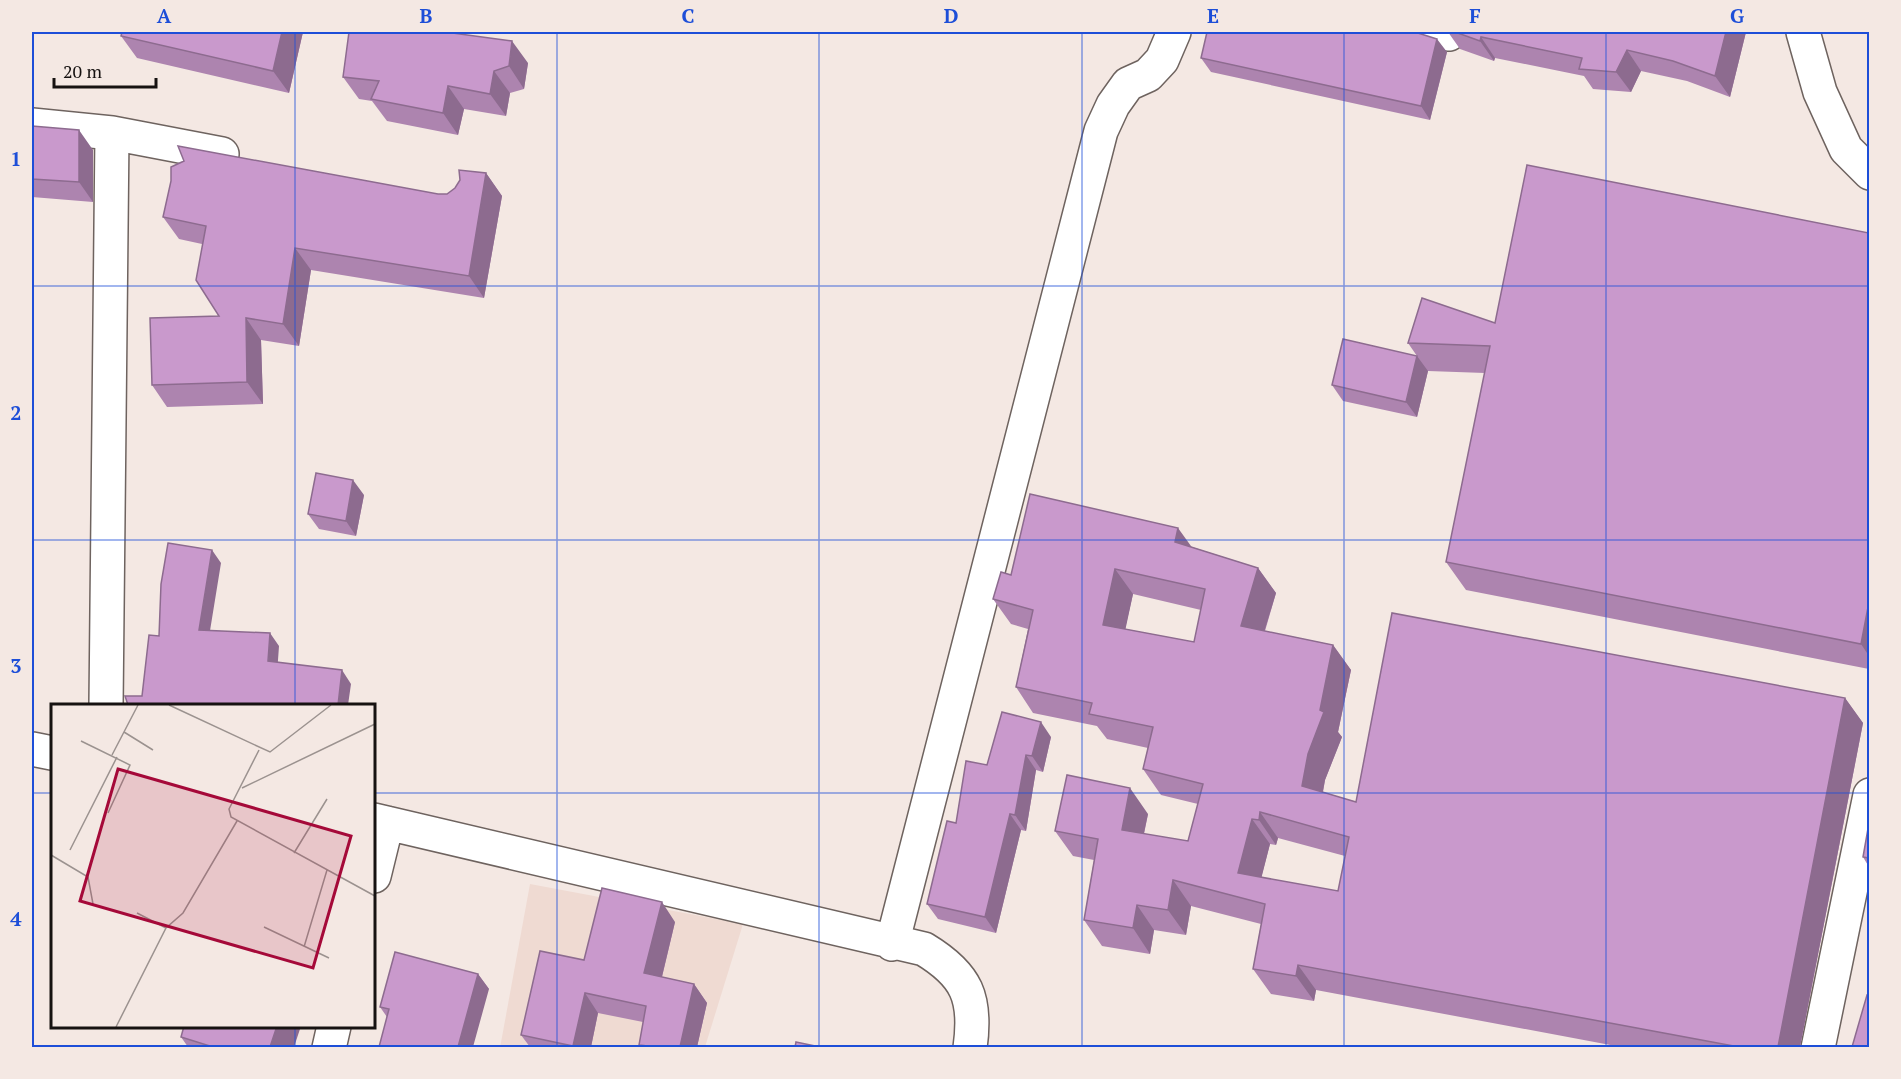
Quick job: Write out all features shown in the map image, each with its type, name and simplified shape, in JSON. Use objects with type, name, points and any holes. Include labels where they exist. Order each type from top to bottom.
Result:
[{"type":"street","points":[[892,944],[1101,131],[1113,105],[1128,84],[1148,75],[1162,60],[1174,32]]},
{"type":"street","points":[[1803,32],[1820,92],[1846,149],[1869,173]]},
{"type":"street","points":[[32,125],[112,133],[250,159]]},
{"type":"street","points":[[106,704],[112,133]]},
{"type":"street","points":[[32,749],[51,753]]},
{"type":"street","points":[[1818,1047],[1869,795]]},
{"type":"street","points":[[375,867],[380,821],[892,944],[924,949],[947,963],[964,985],[974,1017],[970,1047]]},
{"type":"street","points":[[329,1047],[334,1028]]},
{"type":"shaded area","points":[[530,884],[743,924],[705,1047],[500,1048]]},
{"type":"building","points":[[122,32],[282,32],[273,71],[121,36]]},
{"type":"building","points":[[349,32],[445,32],[512,41],[509,66],[494,71],[490,94],[448,86],[443,113],[371,99],[379,81],[343,77]]},
{"type":"building","points":[[1207,32],[1417,32],[1437,39],[1421,106],[1201,58]]},
{"type":"building","points":[[1455,32],[1726,32],[1715,76],[1673,61],[1627,50],[1616,72],[1579,69],[1582,58],[1481,37],[1480,41]]},
{"type":"building","points":[[32,126],[79,130],[79,182],[32,179]]},
{"type":"building","points":[[178,146],[438,194],[447,194],[455,188],[460,180],[459,170],[486,173],[469,276],[295,248],[283,324],[246,318],[247,382],[152,385],[150,318],[219,316],[196,280],[206,226],[163,217],[171,181],[171,167],[184,161]]},
{"type":"building","points":[[1527,165],[1869,233],[1869,602],[1861,644],[1446,562],[1490,346],[1408,343],[1422,298],[1495,323]]},
{"type":"building","points":[[1343,339],[1417,356],[1406,402],[1332,385]]},
{"type":"building","points":[[316,473],[353,480],[346,521],[308,514]]},
{"type":"building","points":[[1030,494],[1178,528],[1175,542],[1258,568],[1241,626],[1333,645],[1320,710],[1324,712],[1308,754],[1302,786],[1356,802],[1392,613],[1845,698],[1778,1047],[1739,1047],[1298,965],[1296,976],[1253,969],[1265,904],[1173,880],[1168,910],[1137,905],[1133,928],[1084,920],[1098,839],[1055,831],[1067,775],[1130,788],[1122,830],[1188,841],[1203,784],[1143,769],[1153,727],[1089,714],[1092,703],[1016,687],[1033,610],[993,599],[1001,572],[1011,575]],"holes":[[[1115,569],[1205,589],[1194,642],[1103,625]],[[1260,812],[1349,837],[1338,891],[1238,873],[1252,819],[1259,820]]]},
{"type":"building","points":[[168,543],[212,550],[199,630],[270,633],[268,661],[342,670],[338,704],[128,704],[125,696],[142,696],[149,635],[159,636],[161,584]]},
{"type":"building","points":[[1002,712],[1041,722],[1032,756],[1026,755],[1015,815],[1010,814],[985,917],[927,904],[947,821],[956,823],[966,761],[987,765]]},
{"type":"building","points":[[1869,823],[1869,858],[1863,857]]},
{"type":"building","points":[[602,888],[662,902],[644,973],[694,984],[680,1047],[639,1045],[646,1006],[585,993],[573,1046],[521,1035],[540,951],[584,960]]},
{"type":"building","points":[[395,952],[478,974],[458,1047],[379,1047],[389,1009],[380,1007]]},
{"type":"building","points":[[1867,995],[1869,996],[1869,1047],[1852,1047]]},
{"type":"building","points":[[183,1028],[276,1028],[270,1047],[213,1047],[181,1037]]},
{"type":"building","points":[[796,1042],[820,1047],[795,1047]]}]
